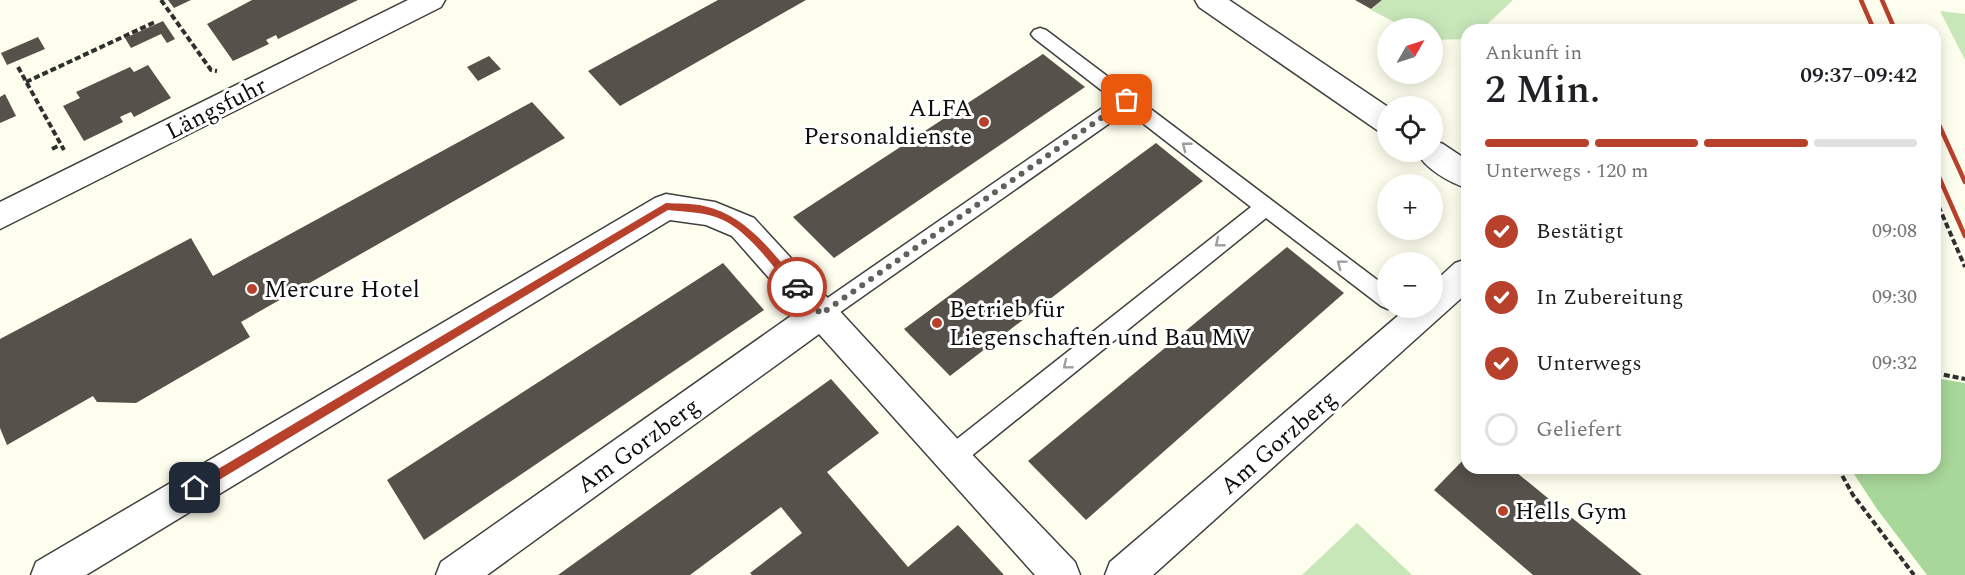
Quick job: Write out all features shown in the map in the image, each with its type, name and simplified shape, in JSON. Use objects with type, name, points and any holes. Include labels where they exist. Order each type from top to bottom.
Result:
[{"type":"street","name":"Längsfuhr","points":[[0,216],[431,0]]},
{"type":"street","points":[[1209,0],[1377,115]]},
{"type":"street","points":[[1443,160],[1461,172]]},
{"type":"street","points":[[50,575],[666,207],[703,210],[726,217],[743,227],[951,458],[1061,575]]},
{"type":"street","name":"Am Gorzberg","points":[[1443,292],[1461,278]]},
{"type":"street","name":"Am Gorzberg","points":[[455,575],[821,314]]},
{"type":"street","name":"Am Gorzberg","points":[[1125,575],[1410,318]]},
{"type":"lane","points":[[1040,34],[1377,292]]},
{"type":"lane","points":[[821,314],[1127,100]]},
{"type":"lane","points":[[951,458],[1265,207]]},
{"type":"path","points":[[161,0],[211,70],[219,70]]},
{"type":"path","points":[[26,82],[155,22]]},
{"type":"path","points":[[18,67],[79,176]]},
{"type":"path","points":[[52,149],[60,145]]},
{"type":"path","points":[[1941,212],[1965,267]]},
{"type":"path","points":[[1941,375],[1965,379]]},
{"type":"path","points":[[1842,474],[1860,504],[1914,575]]},
{"type":"green space","points":[[1382,0],[1513,0],[1487,24],[1461,24],[1461,39],[1443,40],[1443,18],[1387,18],[1371,10]]},
{"type":"green space","points":[[1940,11],[1965,14],[1965,60]]},
{"type":"green space","points":[[1941,379],[1965,383],[1965,575],[1927,575],[1877,509],[1854,474],[1941,474]]},
{"type":"green space","points":[[1357,523],[1412,575],[1302,575]]},
{"type":"building","points":[[168,0],[191,0],[174,8]]},
{"type":"building","points":[[252,0],[358,0],[278,39],[276,35],[266,40],[269,44],[233,61],[207,24]]},
{"type":"building","points":[[718,0],[806,0],[620,106],[588,71]]},
{"type":"building","points":[[1355,0],[1382,0],[1371,9]]},
{"type":"building","points":[[163,21],[175,39],[167,43],[161,34],[131,48],[125,38]]},
{"type":"building","points":[[38,37],[45,49],[7,65],[1,53]]},
{"type":"building","points":[[1043,54],[1085,87],[834,258],[793,217]]},
{"type":"building","points":[[489,56],[501,69],[478,81],[467,67]]},
{"type":"building","points":[[148,65],[171,98],[134,117],[131,112],[124,115],[120,117],[123,122],[84,141],[63,106],[80,98],[76,92],[130,67],[134,72]]},
{"type":"building","points":[[5,94],[16,116],[0,123],[0,97]]},
{"type":"building","points":[[532,102],[565,138],[241,322],[250,337],[136,403],[97,402],[93,396],[7,445],[0,428],[0,339],[191,238],[213,276]]},
{"type":"building","points":[[1156,143],[1203,181],[950,376],[904,329]]},
{"type":"building","points":[[1287,247],[1344,293],[1086,520],[1028,461]]},
{"type":"building","points":[[723,263],[764,310],[424,540],[387,480]]},
{"type":"building","points":[[831,379],[879,433],[827,472],[908,567],[958,525],[1004,575],[752,575],[750,573],[802,533],[781,507],[690,575],[558,575]]},
{"type":"building","points":[[1461,462],[1461,474],[1518,474],[1642,575],[1533,575],[1434,490]]},
{"type":"railway","points":[[1861,0],[1871,24]]},
{"type":"railway","points":[[1882,0],[1892,24]]},
{"type":"railway","points":[[1941,129],[1965,182]]},
{"type":"railway","points":[[1941,182],[1965,236]]},
{"type":"way so far","points":[[797,287],[821,314],[1127,100]]},
{"type":"place","name":"ALFA Personaldienste","points":[[984,122]]},
{"type":"place","name":"Mercure Hotel","points":[[252,289]]},
{"type":"place","name":"Betrieb für Liegenschaften und Bau MV","points":[[937,323]]},
{"type":"place","name":"Hells Gym","points":[[1503,511]]},
{"type":"route","points":[[195,488],[666,207],[703,210],[726,217],[743,227],[797,287]]}]
